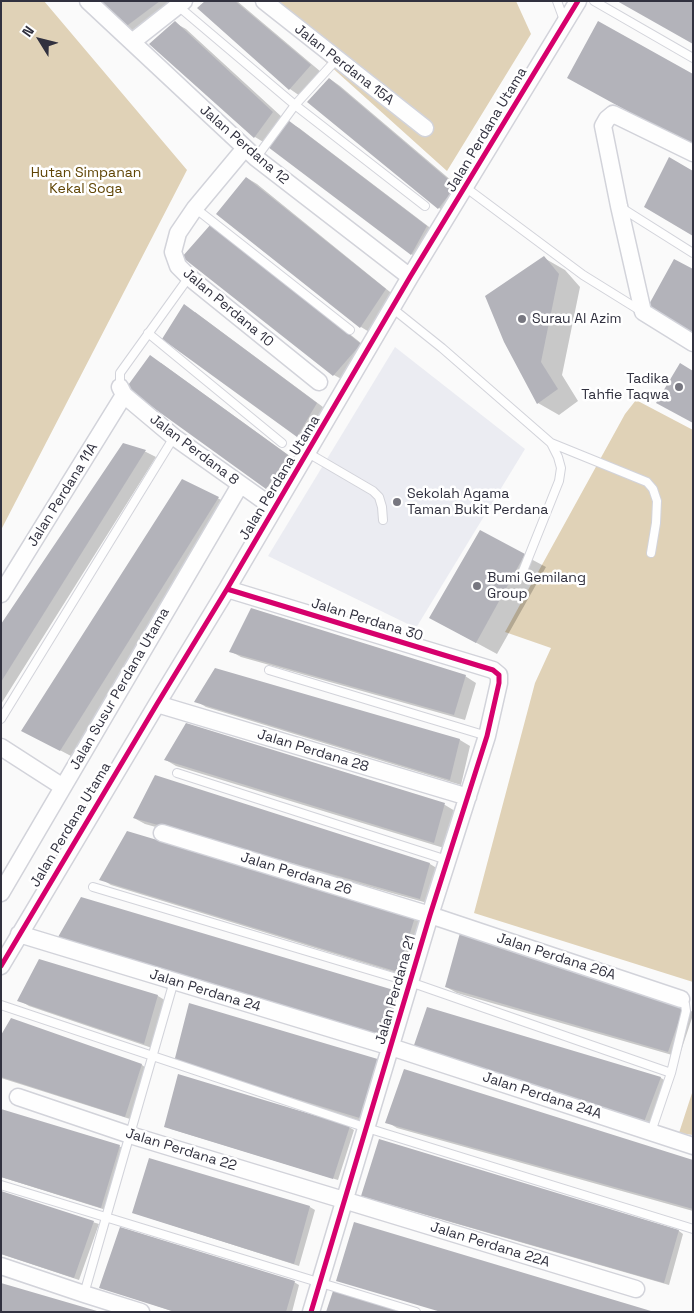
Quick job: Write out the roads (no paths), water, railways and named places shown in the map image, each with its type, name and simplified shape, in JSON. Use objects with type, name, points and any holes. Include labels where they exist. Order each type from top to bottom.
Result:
[{"type":"street","name":"Jalan Perdana 12","points":[[88,1],[250,153],[410,277]]},
{"type":"street","name":"Jalan Perdana 15A","points":[[264,1],[336,60],[425,128]]},
{"type":"street","name":"Jalan Perdana Utama","points":[[1,966],[157,704],[228,589],[410,277],[578,1]]},
{"type":"street","points":[[132,42],[181,4]]},
{"type":"street","points":[[693,153],[613,114],[607,119],[604,126],[619,206],[643,312],[693,343]]},
{"type":"street","name":"Jalan Perdana 10","points":[[250,153],[195,208],[178,233],[173,252],[178,266],[189,278],[319,382]]},
{"type":"street","name":"Jalan Perdana 8","points":[[122,390],[174,438],[274,508]]},
{"type":"street","name":"Jalan Perdana 11A","points":[[1,594],[122,390]]},
{"type":"street","name":"Jalan Susur Perdana Utama","points":[[1,893],[240,485]]},
{"type":"street","name":"Jalan Perdana 30","points":[[228,589],[493,670],[499,674]]},
{"type":"street","name":"Jalan Perdana 21","points":[[311,1312],[368,1128],[430,915],[487,736],[499,683],[499,674]]},
{"type":"street","name":"Jalan Perdana 28","points":[[157,704],[468,797]]},
{"type":"street","points":[[1,747],[63,787]]},
{"type":"street","name":"Jalan Perdana 26","points":[[162,833],[430,915]]},
{"type":"street","name":"Jalan Perdana 26A","points":[[430,915],[681,999]]},
{"type":"street","name":"Jalan Perdana 24","points":[[20,934],[391,1047]]},
{"type":"street","name":"Jalan Perdana 24A","points":[[391,1047],[693,1146]]},
{"type":"street","name":"Jalan Perdana 22","points":[[18,1097],[130,1135],[345,1200]]},
{"type":"street","name":"Jalan Perdana 22A","points":[[345,1200],[636,1289]]},
{"type":"street","points":[[1,1266],[138,1311]]},
{"type":"lane","points":[[557,1],[565,22]]},
{"type":"lane","points":[[594,1],[693,58]]},
{"type":"lane","points":[[181,4],[295,106],[425,206]]},
{"type":"lane","points":[[250,153],[336,60]]},
{"type":"lane","points":[[465,187],[583,275],[643,312]]},
{"type":"lane","points":[[619,206],[693,253]]},
{"type":"lane","points":[[195,208],[350,330]]},
{"type":"lane","points":[[122,390],[120,373],[189,278]]},
{"type":"lane","points":[[392,308],[442,348],[550,443],[558,457],[561,468],[559,481],[521,576]]},
{"type":"lane","points":[[148,333],[282,443]]},
{"type":"lane","points":[[1,719],[174,438]]},
{"type":"lane","points":[[550,443],[647,482],[653,489],[657,501],[656,523],[651,553]]},
{"type":"lane","points":[[308,453],[373,491],[379,497],[383,520]]},
{"type":"lane","points":[[269,670],[487,736]]},
{"type":"lane","points":[[177,773],[447,860]]},
{"type":"lane","points":[[93,887],[410,982],[671,1073]]},
{"type":"lane","points":[[84,1294],[174,981]]},
{"type":"lane","points":[[651,1132],[671,1073],[686,1011],[685,1004],[681,999]]},
{"type":"lane","points":[[1,1005],[368,1128],[693,1229]]},
{"type":"lane","points":[[1,1185],[416,1312]]},
{"type":"place","name":"Surau Al Azim","points":[[522,319]]},
{"type":"place","name":"Tadika Tahfie Taqwa","points":[[679,387]]},
{"type":"place","name":"Sekolah Agama Taman Bukit Perdana","points":[[397,502]]},
{"type":"place","name":"Bumi Gemilang Group","points":[[477,586]]},
{"type":"park label","name":"Hutan Simpanan Kekal Soga","points":[[86,182]]}]
